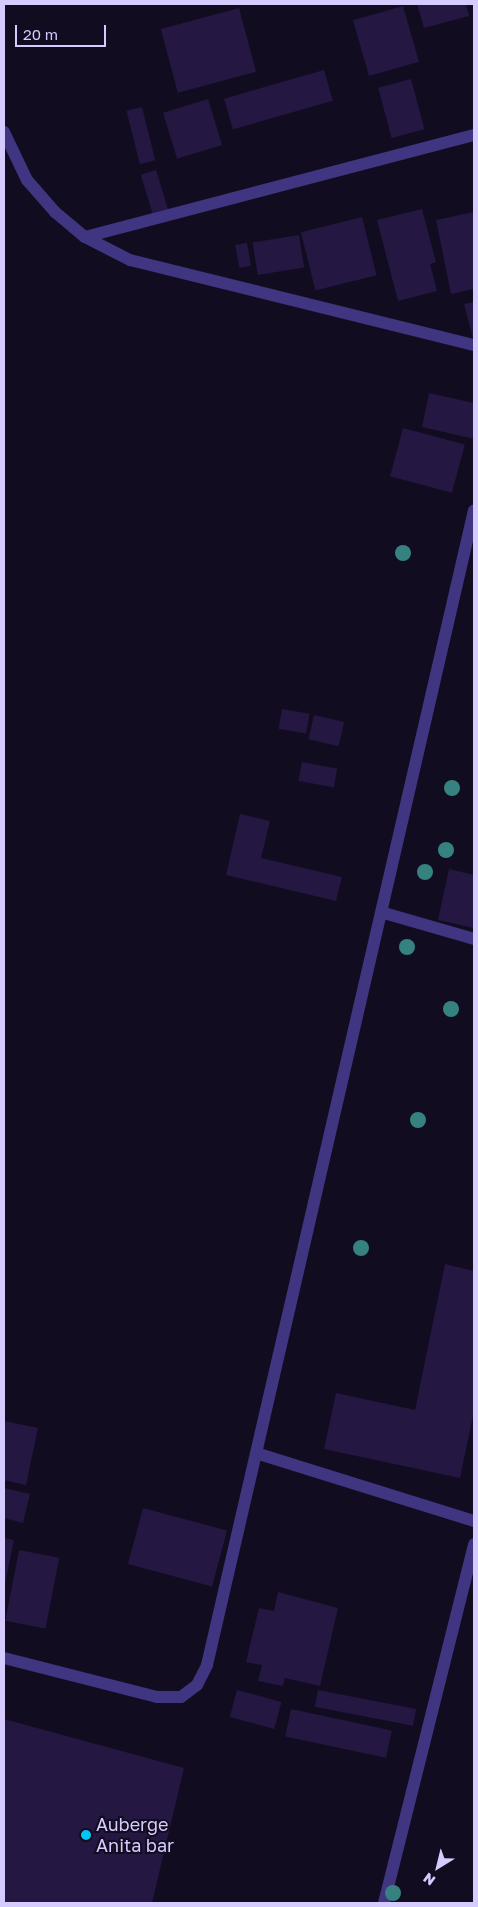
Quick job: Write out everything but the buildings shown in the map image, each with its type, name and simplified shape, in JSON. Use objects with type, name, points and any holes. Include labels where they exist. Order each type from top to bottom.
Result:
[{"type":"street","points":[[4,132],[27,180],[55,212],[85,236],[130,260],[474,345]]},
{"type":"street","points":[[85,236],[474,135]]},
{"type":"street","points":[[4,1658],[157,1697],[181,1697],[197,1685],[207,1665],[259,1454],[384,913],[474,510]]},
{"type":"street","points":[[384,913],[474,939]]},
{"type":"street","points":[[259,1454],[474,1522]]},
{"type":"street","points":[[384,1903],[474,1544]]},
{"type":"place","name":"Auberge Anita bar","points":[[86,1835]]}]
